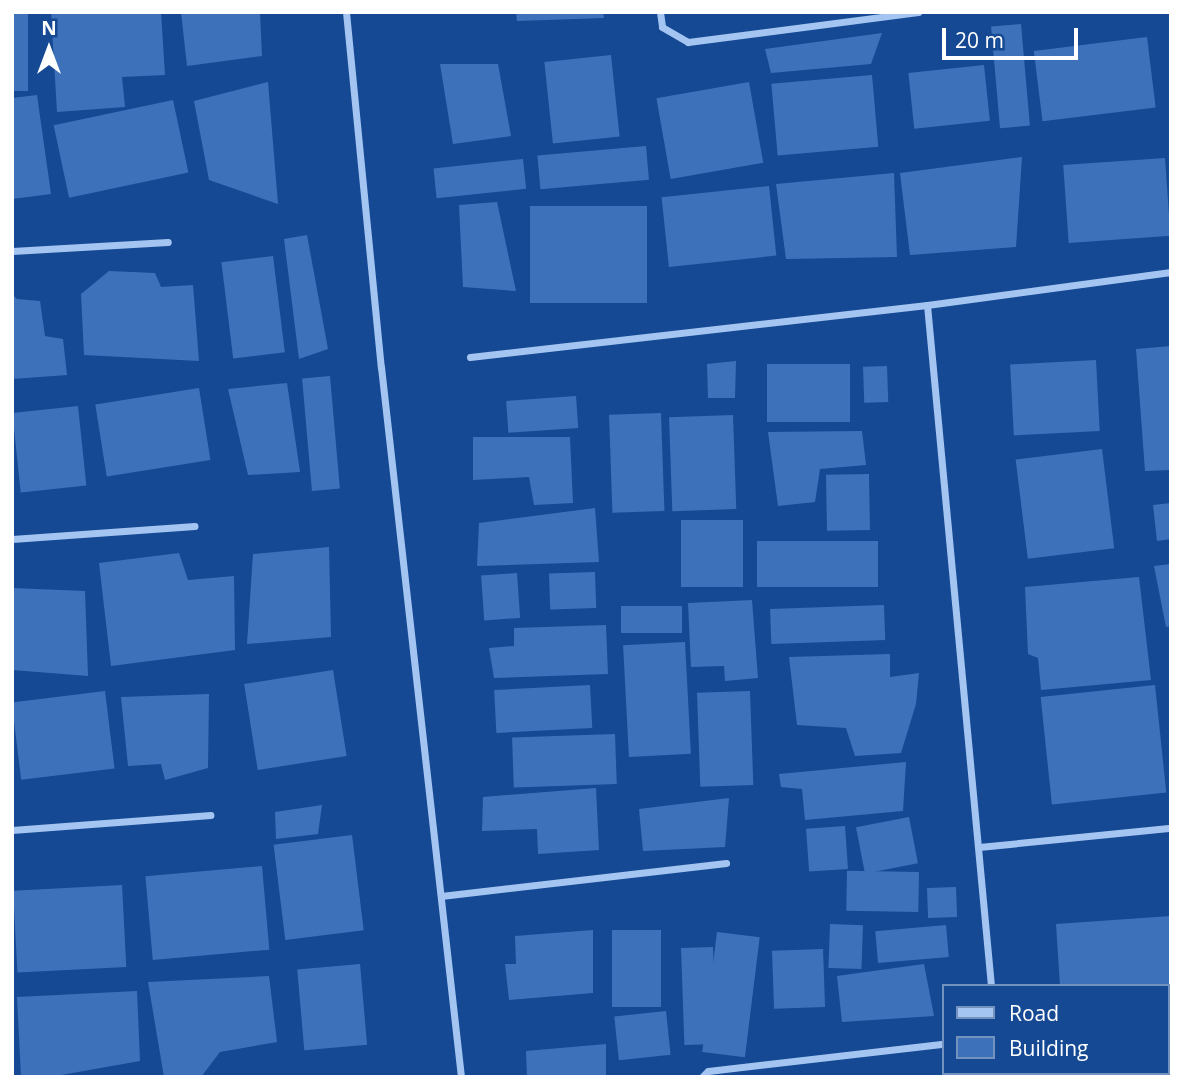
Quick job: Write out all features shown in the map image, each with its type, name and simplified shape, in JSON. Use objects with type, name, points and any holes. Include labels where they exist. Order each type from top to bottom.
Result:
[{"type":"street","points":[[346,12],[381,367],[461,1077]]},
{"type":"street","points":[[660,12],[662,27],[688,42],[918,12]]},
{"type":"street","points":[[12,251],[168,242]]},
{"type":"street","points":[[470,357],[927,305],[1171,272]]},
{"type":"street","points":[[927,305],[991,984]]},
{"type":"street","points":[[12,539],[195,526]]},
{"type":"street","points":[[12,830],[210,815]]},
{"type":"street","points":[[979,847],[1171,828]]},
{"type":"street","points":[[441,896],[726,863]]},
{"type":"street","points":[[702,1077],[708,1071],[942,1044]]},
{"type":"building","points":[[12,12],[28,12],[28,91],[12,91]]},
{"type":"building","points":[[51,12],[161,12],[165,75],[122,77],[125,107],[57,112]]},
{"type":"building","points":[[181,12],[260,12],[262,56],[187,66]]},
{"type":"building","points":[[516,12],[603,12],[604,18],[517,21]]},
{"type":"building","points":[[1021,24],[1030,126],[1000,128],[991,27]]},
{"type":"building","points":[[882,33],[871,64],[771,73],[765,49]]},
{"type":"building","points":[[1147,37],[1156,107],[1043,121],[1034,51]]},
{"type":"building","points":[[611,55],[620,137],[553,144],[544,62]]},
{"type":"building","points":[[440,64],[498,64],[511,136],[453,144]]},
{"type":"building","points":[[984,65],[990,121],[914,129],[908,73]]},
{"type":"building","points":[[872,75],[878,147],[778,156],[771,84]]},
{"type":"building","points":[[268,82],[278,204],[209,180],[194,101]]},
{"type":"building","points":[[749,82],[763,163],[671,179],[656,98]]},
{"type":"building","points":[[37,95],[51,194],[12,199],[12,98]]},
{"type":"building","points":[[173,100],[188,172],[69,198],[54,125]]},
{"type":"building","points":[[646,146],[649,180],[540,189],[537,155]]},
{"type":"building","points":[[1022,157],[1016,247],[910,255],[900,173]]},
{"type":"building","points":[[1165,158],[1170,236],[1069,243],[1063,165]]},
{"type":"building","points":[[523,159],[526,189],[437,198],[433,168]]},
{"type":"building","points":[[894,173],[897,257],[786,259],[776,184]]},
{"type":"building","points":[[769,186],[776,256],[669,267],[662,197]]},
{"type":"building","points":[[497,202],[516,291],[463,287],[459,205]]},
{"type":"building","points":[[530,206],[647,206],[647,303],[530,303]]},
{"type":"building","points":[[307,235],[328,349],[299,359],[284,239]]},
{"type":"building","points":[[273,256],[285,352],[233,359],[221,262]]},
{"type":"building","points":[[109,271],[155,273],[161,287],[193,285],[199,361],[84,355],[81,294]]},
{"type":"building","points":[[12,294],[17,299],[40,301],[45,336],[63,339],[67,375],[12,379]]},
{"type":"building","points":[[1171,346],[1171,470],[1145,471],[1136,349]]},
{"type":"building","points":[[1096,360],[1100,431],[1014,435],[1010,365]]},
{"type":"building","points":[[736,361],[735,398],[708,398],[707,364]]},
{"type":"building","points":[[767,364],[850,364],[850,422],[767,422]]},
{"type":"building","points":[[887,366],[888,402],[864,403],[863,367]]},
{"type":"building","points":[[330,376],[340,489],[312,491],[302,378]]},
{"type":"building","points":[[287,383],[300,472],[248,475],[228,389]]},
{"type":"building","points":[[199,388],[210,460],[107,477],[95,404]]},
{"type":"building","points":[[576,396],[578,428],[508,433],[506,401]]},
{"type":"building","points":[[78,406],[86,486],[21,492],[12,413]]},
{"type":"building","points":[[661,413],[664,511],[612,513],[609,415]]},
{"type":"building","points":[[733,415],[736,509],[672,511],[669,417]]},
{"type":"building","points":[[862,431],[866,465],[820,469],[815,502],[778,506],[768,432]]},
{"type":"building","points":[[473,437],[570,437],[573,503],[534,505],[529,477],[473,480]]},
{"type":"building","points":[[1102,449],[1114,548],[1028,559],[1016,460]]},
{"type":"building","points":[[869,474],[870,530],[827,531],[826,475]]},
{"type":"building","points":[[1171,503],[1171,539],[1157,541],[1153,505]]},
{"type":"building","points":[[595,508],[599,562],[477,566],[479,523]]},
{"type":"building","points":[[681,520],[743,520],[743,587],[681,587]]},
{"type":"building","points":[[757,541],[878,541],[878,587],[757,587]]},
{"type":"building","points":[[329,547],[331,637],[247,644],[253,554]]},
{"type":"building","points":[[179,553],[188,580],[234,576],[235,650],[111,666],[99,563]]},
{"type":"building","points":[[1171,564],[1171,626],[1166,627],[1154,566]]},
{"type":"building","points":[[595,572],[596,608],[550,610],[549,574]]},
{"type":"building","points":[[517,573],[520,618],[484,620],[481,576]]},
{"type":"building","points":[[1139,577],[1151,680],[1041,690],[1038,658],[1028,654],[1025,587]]},
{"type":"building","points":[[12,588],[85,591],[88,676],[12,670]]},
{"type":"building","points":[[752,600],[758,678],[725,681],[724,666],[691,667],[688,603]]},
{"type":"building","points":[[884,605],[885,640],[771,644],[770,609]]},
{"type":"building","points":[[621,606],[682,606],[682,633],[621,633]]},
{"type":"building","points":[[606,625],[608,674],[494,678],[489,648],[514,646],[514,628]]},
{"type":"building","points":[[685,642],[691,754],[629,757],[623,645]]},
{"type":"building","points":[[890,654],[890,677],[919,673],[916,704],[901,753],[855,756],[846,728],[797,725],[789,657]]},
{"type":"building","points":[[333,670],[347,756],[258,770],[244,684]]},
{"type":"building","points":[[590,685],[592,728],[496,733],[494,690]]},
{"type":"building","points":[[1155,685],[1166,792],[1052,804],[1041,697]]},
{"type":"building","points":[[105,691],[115,768],[21,780],[12,702]]},
{"type":"building","points":[[750,691],[753,785],[700,787],[697,693]]},
{"type":"building","points":[[209,694],[208,768],[165,780],[161,764],[128,766],[121,697]]},
{"type":"building","points":[[615,734],[617,784],[514,788],[512,738]]},
{"type":"building","points":[[906,762],[903,811],[805,820],[802,789],[781,787],[779,774]]},
{"type":"building","points":[[596,788],[599,850],[538,854],[537,829],[482,831],[483,797]]},
{"type":"building","points":[[729,798],[725,847],[643,851],[639,809]]},
{"type":"building","points":[[322,805],[318,834],[276,839],[275,812]]},
{"type":"building","points":[[909,817],[918,863],[865,873],[856,827]]},
{"type":"building","points":[[845,826],[848,869],[809,872],[806,829]]},
{"type":"building","points":[[352,835],[364,930],[285,940],[274,845]]},
{"type":"building","points":[[262,866],[269,950],[153,960],[145,876]]},
{"type":"building","points":[[847,871],[919,872],[918,912],[846,911]]},
{"type":"building","points":[[122,885],[126,967],[17,973],[13,891]]},
{"type":"building","points":[[956,887],[957,917],[928,918],[927,888]]},
{"type":"building","points":[[1171,916],[1171,1008],[1169,984],[1060,984],[1056,924]]},
{"type":"building","points":[[830,924],[863,925],[861,969],[828,968]]},
{"type":"building","points":[[946,925],[949,957],[878,963],[875,931]]},
{"type":"building","points":[[593,930],[593,993],[509,1000],[505,964],[516,964],[515,936]]},
{"type":"building","points":[[612,930],[661,930],[661,1007],[612,1007]]},
{"type":"building","points":[[717,932],[760,937],[745,1057],[702,1052]]},
{"type":"building","points":[[713,947],[716,1044],[684,1045],[681,948]]},
{"type":"building","points":[[823,949],[825,1007],[774,1009],[772,951]]},
{"type":"building","points":[[360,964],[367,1045],[304,1050],[297,969]]},
{"type":"building","points":[[924,964],[934,1016],[842,1022],[837,976]]},
{"type":"building","points":[[269,976],[277,1042],[220,1052],[201,1077],[164,1077],[148,982]]},
{"type":"building","points":[[137,991],[140,1061],[50,1077],[21,1077],[17,997]]},
{"type":"building","points":[[666,1011],[671,1055],[619,1060],[614,1016]]},
{"type":"building","points":[[1171,1037],[1171,1077],[1121,1077],[1169,1075]]},
{"type":"building","points":[[606,1044],[606,1077],[527,1077],[526,1051]]},
{"type":"building","points":[[1067,1075],[1112,1075],[1112,1077]]}]
